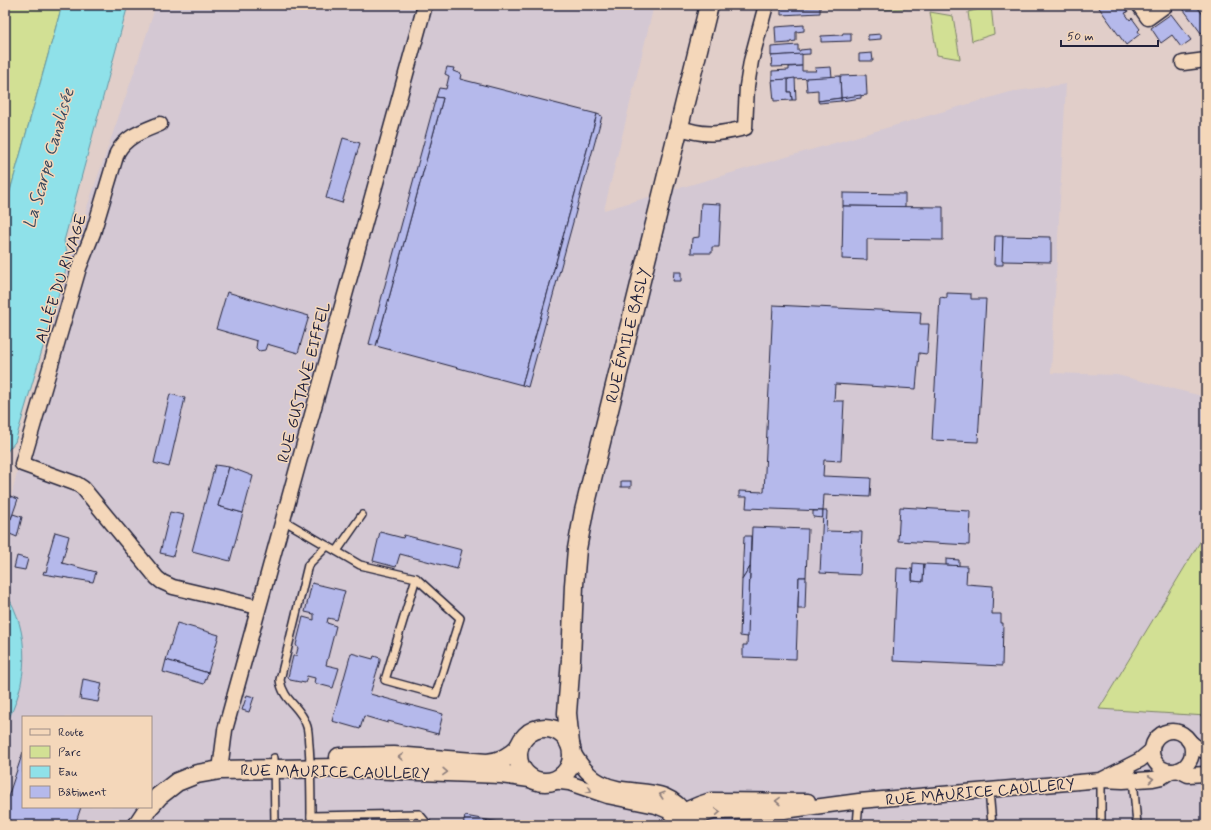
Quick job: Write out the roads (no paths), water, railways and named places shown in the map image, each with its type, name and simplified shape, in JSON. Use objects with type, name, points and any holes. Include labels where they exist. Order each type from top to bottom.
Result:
[{"type":"street","name":"RUE GUSTAVE EIFFEL","points":[[221,765],[225,730],[258,607],[425,5]]},
{"type":"street","name":"RUE ÉMILE BASLY","points":[[571,747],[567,713],[571,668],[575,567],[584,510],[709,5]]},
{"type":"street","points":[[679,127],[694,133],[708,135],[745,128],[747,86],[751,61],[766,5]]},
{"type":"street","points":[[1139,5],[1148,18],[1166,5]]},
{"type":"street","points":[[1183,63],[1206,60]]},
{"type":"street","name":"ALLÉE DU RIVAGE","points":[[160,124],[136,134],[121,146],[117,153],[93,233],[79,268],[22,464],[73,482],[83,488],[149,569],[162,582],[173,587],[258,607]]},
{"type":"street","name":"RUE ÉMILE BASLY","points":[[536,729],[549,719],[556,708],[571,668]]},
{"type":"street","points":[[536,729],[547,728],[564,735],[583,768],[600,782],[616,788],[662,794],[673,800],[684,820]]},
{"type":"street","name":"RUE MAURICE CAULLERY","points":[[152,788],[165,777],[188,765],[201,761],[221,765],[310,764],[388,756],[487,763],[498,762],[514,753],[524,737],[536,729]]},
{"type":"street","name":"RUE MAURICE CAULLERY","points":[[1101,780],[1144,758],[1152,750],[1156,739],[1166,732],[1178,732],[1195,746],[1206,752]]},
{"type":"street","name":"RUE MAURICE CAULLERY","points":[[310,764],[339,768],[501,774],[530,778],[540,782],[552,781],[569,783],[607,796],[656,806],[684,820],[714,812],[784,811],[858,801],[1101,780],[1159,778],[1186,765],[1191,757],[1192,748],[1188,740]]},
{"type":"street","points":[[519,747],[518,758],[520,766],[530,778]]},
{"type":"street","points":[[552,781],[562,776],[569,768],[571,761],[571,747]]},
{"type":"street","points":[[1152,750],[1153,759],[1157,765],[1165,770],[1188,775],[1206,774]]},
{"type":"street","name":"RUE MAURICE CAULLERY","points":[[152,804],[159,796],[177,782],[221,765]]},
{"type":"street","points":[[128,825],[136,808]]},
{"type":"street","name":"RUE MAURICE CAULLERY","points":[[137,825],[149,808]]},
{"type":"lane","points":[[337,551],[362,515]]},
{"type":"lane","points":[[283,520],[360,565],[416,578],[460,618],[436,694],[385,680],[416,578]]},
{"type":"lane","points":[[311,825],[310,764],[307,725],[301,713],[287,698],[282,689],[280,680],[308,565],[327,546]]},
{"type":"lane","points":[[274,764],[275,825]]},
{"type":"lane","points":[[1129,767],[1133,774],[1134,780],[1137,825]]},
{"type":"lane","points":[[1101,780],[1101,825]]},
{"type":"lane","points":[[989,790],[992,825]]},
{"type":"lane","points":[[857,825],[858,801]]},
{"type":"lane","points":[[311,816],[419,814],[428,825]]},
{"type":"water","name":"La Scarpe Canalisée","points":[[62,5],[128,5],[64,241],[69,259],[15,442],[5,454],[5,209]]},
{"type":"water","points":[[5,592],[13,607],[19,624],[23,641],[24,658],[19,693],[5,725]]}]
